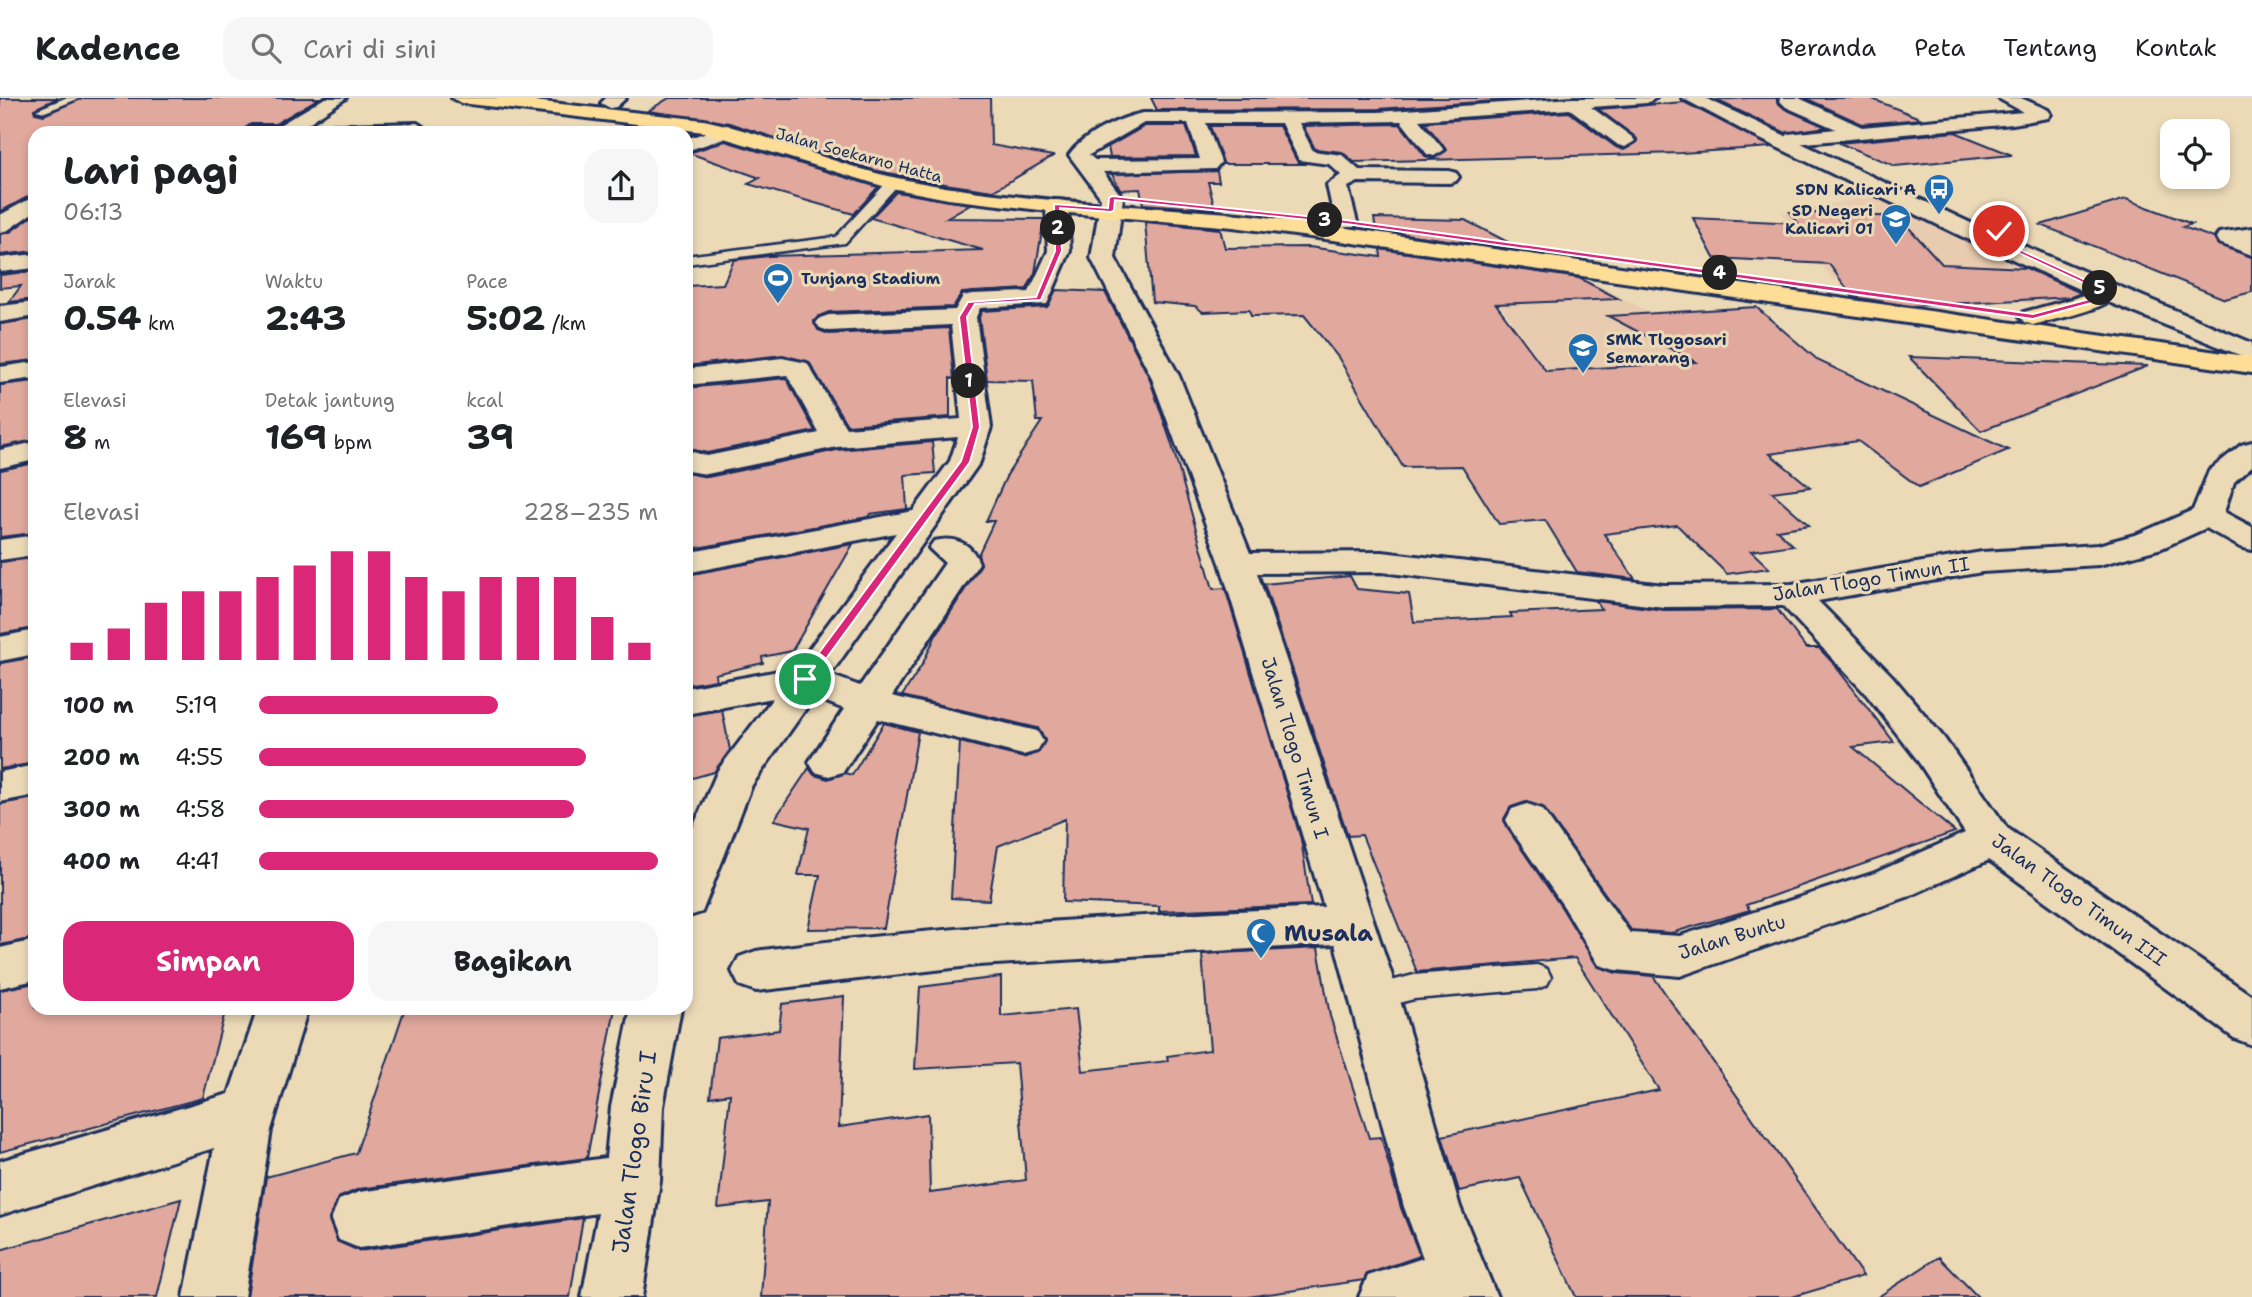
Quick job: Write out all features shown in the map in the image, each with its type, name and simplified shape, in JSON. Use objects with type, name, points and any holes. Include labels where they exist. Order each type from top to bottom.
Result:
[{"type":"main road","points":[[461,98],[673,121],[728,131],[893,183],[948,193],[1057,206],[1112,204],[2250,347]]},
{"type":"main road","name":"Jalan Soekarno Hatta","points":[[562,98],[613,101],[738,122],[896,169],[995,187],[1112,204],[1346,222],[2250,347]]},
{"type":"main road","points":[[2033,317],[2096,300],[2108,292]]},
{"type":"street","points":[[291,126],[337,98]]},
{"type":"street","points":[[1264,98],[1306,156],[1335,159],[1354,176]]},
{"type":"street","points":[[1357,98],[1378,117]]},
{"type":"street","points":[[1112,204],[1079,155],[1083,149],[1143,118],[1407,116],[1470,104],[1575,104],[1647,98]]},
{"type":"street","points":[[1691,98],[1990,232],[2208,321],[2250,347]]},
{"type":"street","points":[[1715,98],[2108,292],[2250,347]]},
{"type":"street","points":[[1790,98],[1788,100],[1793,103],[1860,132]]},
{"type":"street","points":[[1795,138],[2013,120],[2042,114],[2007,98]]},
{"type":"street","points":[[1575,104],[1625,141]]},
{"type":"street","points":[[1407,116],[1434,150]]},
{"type":"street","points":[[1087,164],[1209,165],[1211,162],[1195,117]]},
{"type":"street","points":[[693,143],[728,131]]},
{"type":"street","points":[[1346,222],[1337,185],[1354,176],[1449,177]]},
{"type":"street","points":[[12,194],[28,192]]},
{"type":"street","name":"Jalan Tlogo Timun I","points":[[1112,204],[1102,251],[1104,258],[1165,376],[1237,563],[1375,997],[1432,1207],[1463,1286]]},
{"type":"street","points":[[829,323],[970,298],[1038,299],[1059,251],[1057,206]]},
{"type":"street","points":[[3,223],[28,208]]},
{"type":"street","points":[[3,223],[28,220]]},
{"type":"street","points":[[2252,235],[2227,238],[2252,248]]},
{"type":"street","points":[[0,265],[28,262]]},
{"type":"street","points":[[693,881],[733,781],[965,462],[976,427],[970,298]]},
{"type":"street","points":[[0,314],[28,310]]},
{"type":"street","points":[[693,376],[782,366],[797,369],[837,438]]},
{"type":"street","points":[[0,375],[28,371]]},
{"type":"street","points":[[693,462],[707,465],[837,438],[976,427]]},
{"type":"street","points":[[2252,451],[2220,478],[2207,516],[2252,540]]},
{"type":"street","points":[[0,459],[28,453]]},
{"type":"street","name":"Jalan Tlogo Timun II","points":[[1237,563],[1382,562],[1664,596],[1792,595],[1982,562],[2099,555],[2150,541],[2207,516]]},
{"type":"street","points":[[693,562],[926,518]]},
{"type":"street","points":[[0,551],[28,546]]},
{"type":"street","points":[[829,762],[962,563],[959,554],[946,548]]},
{"type":"street","name":"Jalan Tlogo Timun III","points":[[1792,595],[1879,685],[1930,748],[1992,840],[2252,1023]]},
{"type":"street","points":[[0,649],[28,643]]},
{"type":"street","points":[[693,700],[805,679],[869,704],[1023,741]]},
{"type":"street","points":[[0,787],[28,781]]},
{"type":"street","name":"Jalan Buntu","points":[[1527,820],[1580,894],[1616,951],[1680,956],[1891,885],[1992,840]]},
{"type":"street","points":[[755,971],[812,962],[1037,939],[1350,925]]},
{"type":"street","points":[[0,968],[28,962]]},
{"type":"street","points":[[214,1297],[249,1113],[281,1015]]},
{"type":"street","name":"Jalan Tlogo Biru I","points":[[612,1297],[632,1181],[637,1107],[655,1015]]},
{"type":"street","points":[[0,1188],[249,1113]]},
{"type":"street","points":[[359,1220],[632,1181]]},
{"type":"street","points":[[1389,1297],[1463,1286]]},
{"type":"lane","points":[[41,110],[75,98]]},
{"type":"lane","points":[[693,259],[840,240],[893,183]]},
{"type":"lane","points":[[1375,997],[1414,987],[1538,977]]},
{"type":"shaded area","name":"SD Negeri Kalicari 01","points":[[1872,196],[2078,288],[2084,300],[2059,307],[1832,279],[1782,213]]},
{"type":"shaded area","points":[[1535,274],[1594,283],[1716,348],[1880,428],[1826,448],[1702,465],[1564,394],[1499,303],[1539,302]]},
{"type":"building","points":[[0,98],[58,98],[34,109],[35,113],[44,115],[82,98],[319,98],[275,124],[28,126],[28,197],[0,212]]},
{"type":"building","points":[[669,98],[990,98],[991,145],[1053,156],[993,191],[938,183],[873,170],[729,123],[648,111]]},
{"type":"building","points":[[1151,98],[1536,98],[1378,109],[1157,110]]},
{"type":"building","points":[[1777,98],[1777,102],[1785,109],[1826,127],[1786,133],[1716,100]]},
{"type":"building","points":[[1805,98],[1870,98],[1922,119],[1862,124]]},
{"type":"building","points":[[1684,102],[1772,147],[1681,153],[1354,162],[1342,152],[1315,149],[1303,126],[1400,124],[1425,156],[1433,159],[1447,150],[1424,122],[1569,112],[1624,150],[1636,143],[1637,139],[1598,109]]},
{"type":"building","points":[[1145,126],[1186,126],[1196,156],[1110,157],[1108,147]]},
{"type":"building","points":[[1210,126],[1279,126],[1297,161],[1306,164],[1223,164]]},
{"type":"building","points":[[1955,132],[2012,155],[1895,166],[1839,143]]},
{"type":"building","points":[[725,141],[878,187],[854,214],[748,184],[760,178],[693,154],[693,152]]},
{"type":"building","points":[[1217,171],[1219,182],[1208,182],[1215,209],[1143,204],[1140,189],[1120,190],[1112,174]]},
{"type":"building","points":[[896,192],[970,204],[946,218],[1044,219],[1035,273],[1027,289],[962,293],[953,307],[829,312],[814,321],[818,330],[829,334],[949,328],[954,379],[950,378],[950,417],[847,425],[809,362],[783,355],[693,365],[693,286],[723,284],[734,260],[769,256],[983,250],[871,218]]},
{"type":"building","points":[[2126,199],[2192,224],[2183,227],[2214,238],[2218,245],[2252,257],[2252,292],[2225,299],[2041,225]]},
{"type":"building","name":"SD Negeri Kalicari 01","points":[[1790,212],[1899,217],[1942,264],[2026,268],[2081,293],[2071,297],[1911,306],[1853,297],[1829,264],[1714,258],[1693,218],[1798,223]]},
{"type":"building","points":[[1374,218],[1465,220],[1525,251],[1376,230]]},
{"type":"building","points":[[28,219],[28,252],[0,255],[0,234],[10,232]]},
{"type":"building","points":[[1145,222],[1220,229],[1225,248],[1309,247],[1381,257],[1380,249],[1579,278],[1619,299],[1496,304],[1546,371],[1696,362],[1608,316],[1756,307],[1819,361],[2008,450],[1919,487],[1858,441],[1770,454],[1810,487],[1772,492],[1809,525],[1777,530],[1793,545],[1751,551],[1769,568],[1727,574],[1677,525],[1604,534],[1635,579],[1577,572],[1545,520],[1499,524],[1462,466],[1403,467],[1338,357],[1304,315],[1251,316],[1249,310],[1203,312],[1195,306],[1152,302]]},
{"type":"building","points":[[28,272],[28,300],[9,302],[21,286],[0,288],[0,275]]},
{"type":"building","points":[[1056,290],[1105,292],[1149,377],[1172,445],[1213,589],[1225,588],[1301,839],[1311,905],[1159,911],[1159,906],[1063,902],[1065,819],[998,846],[989,900],[951,898],[960,742],[1024,758],[1039,752],[1045,740],[1038,728],[902,696],[981,564],[978,555],[994,521],[986,521],[1007,475],[1042,421],[1037,421],[1033,381],[987,380],[979,317],[982,311],[1047,307]]},
{"type":"building","points":[[28,320],[28,361],[0,364],[0,324]]},
{"type":"building","points":[[1909,357],[2148,366],[1981,431]]},
{"type":"building","points":[[786,378],[815,431],[707,453],[693,450],[693,387]]},
{"type":"building","points":[[28,382],[28,441],[0,447],[0,385]]},
{"type":"building","points":[[932,442],[935,473],[905,475],[907,509],[693,549],[693,474],[708,477],[837,450]]},
{"type":"building","points":[[28,464],[28,534],[0,537],[0,470]]},
{"type":"building","points":[[853,544],[792,651],[762,657],[763,663],[715,674],[716,680],[693,684],[693,574]]},
{"type":"building","points":[[28,559],[28,629],[0,634],[0,562]]},
{"type":"building","points":[[1350,576],[1357,589],[1409,594],[1414,622],[1512,617],[1510,613],[1601,609],[1596,601],[1664,610],[1777,609],[1806,648],[1819,648],[1833,663],[1894,742],[1853,747],[1955,832],[1746,905],[1750,910],[1671,933],[1631,930],[1543,807],[1526,802],[1511,807],[1504,819],[1597,966],[1616,973],[1653,976],[1863,1276],[1792,1297],[1576,1297],[1520,1178],[1459,1191],[1442,1136],[1659,1090],[1575,958],[1417,972],[1362,835],[1348,836],[1264,584]]},
{"type":"building","points":[[28,658],[28,764],[0,769],[0,663]]},
{"type":"building","points":[[722,710],[730,750],[714,772],[693,778],[693,715]]},
{"type":"building","points":[[884,723],[918,732],[884,928],[808,929],[820,875],[798,875],[809,828],[774,820],[809,768],[814,775],[828,779],[845,773],[852,775]]},
{"type":"building","points":[[28,799],[28,939],[0,945],[0,804]]},
{"type":"building","points":[[1318,948],[1330,1016],[1369,1138],[1381,1137],[1401,1208],[1420,1256],[1367,1274],[1364,1280],[1248,1297],[761,1297],[768,1202],[718,1208],[730,1094],[710,1097],[717,1038],[779,1030],[782,1004],[844,996],[839,1127],[928,1114],[930,1193],[1026,1180],[1016,1063],[915,1069],[920,987],[1001,977],[1001,1016],[1076,1009],[1083,1071],[1168,1061],[1167,1056],[1210,1050],[1202,954]]},
{"type":"building","points":[[28,984],[28,1015],[224,1015],[203,1098],[0,1152],[0,990]]},
{"type":"building","points":[[403,1015],[614,1015],[587,1158],[359,1189],[338,1198],[329,1219],[337,1241],[359,1251],[583,1218],[570,1297],[247,1297],[266,1177],[356,1153]]},
{"type":"building","points":[[181,1199],[157,1297],[0,1297],[0,1250]]},
{"type":"building","points":[[1939,1257],[1978,1297],[1878,1297]]},
{"type":"place","name":"SDN Kalicari A","points":[[1939,216]]},
{"type":"place","name":"SD Negeri Kalicari 01","points":[[1896,246]]},
{"type":"place","name":"Tunjang Stadium","points":[[778,305]]},
{"type":"place","name":"SMK Tlogosari Semarang","points":[[1583,375]]},
{"type":"place","name":"Musala","points":[[1261,960]]},
{"type":"route","points":[[805,679],[965,462],[976,427],[963,317],[972,302],[1038,299],[1059,251],[1057,206],[1111,210],[1112,198],[1346,222],[2033,317],[2096,300],[2108,292],[1981,234],[1999,231]]}]
